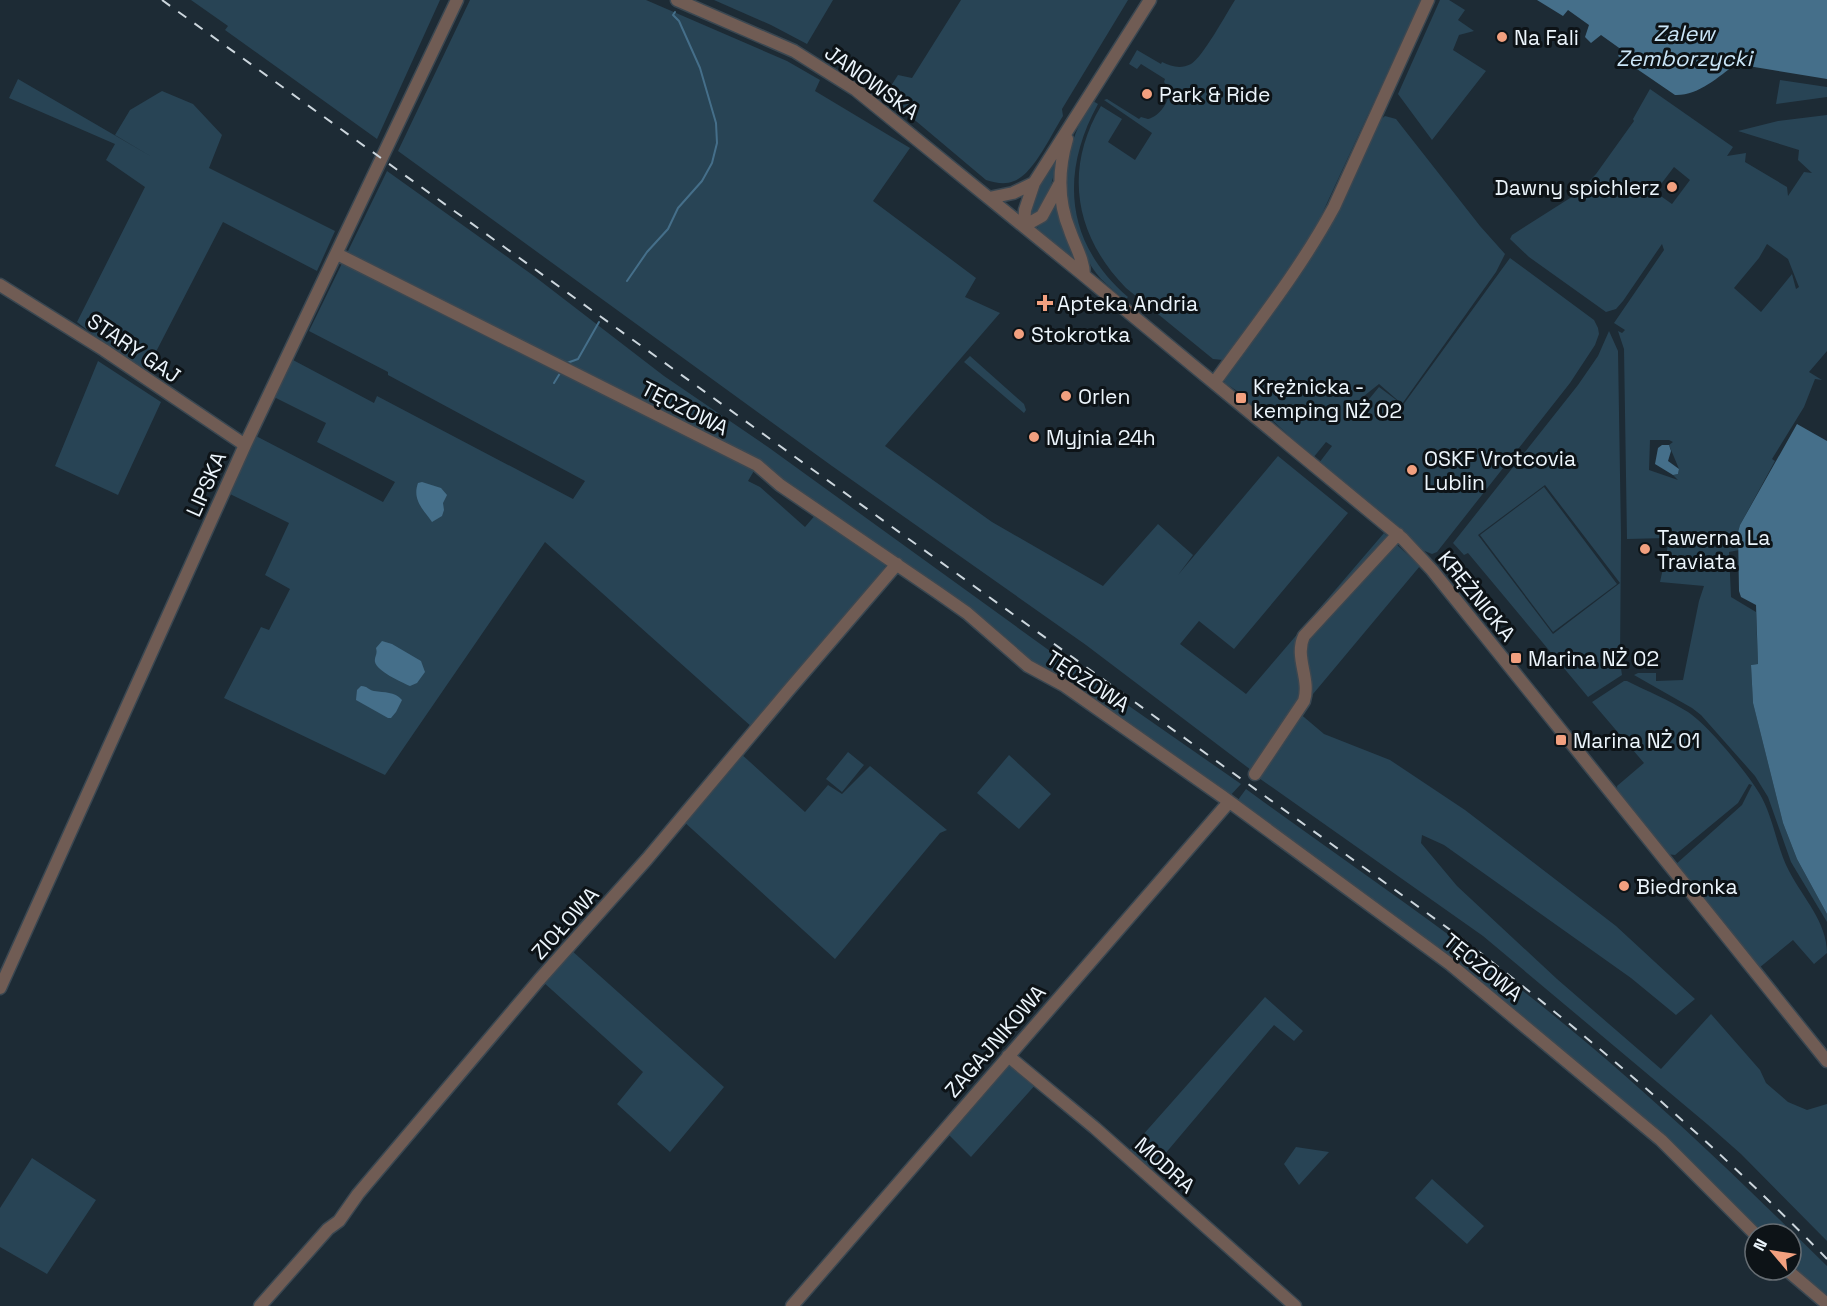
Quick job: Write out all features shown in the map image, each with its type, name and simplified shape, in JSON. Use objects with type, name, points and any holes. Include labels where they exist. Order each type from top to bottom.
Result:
[{"type":"street","name":"LIPSKA","points":[[0,988],[245,445],[456,0]]},
{"type":"street","name":"JANOWSKA","points":[[677,0],[784,46],[836,76],[1024,226]]},
{"type":"street","points":[[1024,226],[1025,210],[1034,183],[1150,0]]},
{"type":"street","points":[[1214,383],[1301,265],[1317,238],[1334,207],[1428,0]]},
{"type":"street","points":[[1073,124],[1063,154],[1059,185],[1063,212],[1084,266],[1084,275]]},
{"type":"street","points":[[989,198],[1013,193],[1034,183]]},
{"type":"street","points":[[1024,226],[1042,216],[1059,185]]},
{"type":"street","name":"KRĘŻNICKA","points":[[1024,226],[1398,534],[1438,577],[1827,1061]]},
{"type":"street","name":"TĘCZOWA","points":[[337,254],[757,465],[780,485],[967,613],[1028,666],[1065,686],[1229,802],[1450,964],[1661,1140],[1743,1222]]},
{"type":"street","name":"STARY GAJ","points":[[0,285],[56,318],[245,445]]},
{"type":"street","points":[[1255,774],[1304,701],[1308,691],[1300,644],[1304,636],[1398,534]]},
{"type":"street","name":"ZIOŁOWA","points":[[260,1306],[328,1229],[339,1221],[358,1194],[539,980],[647,859],[897,564]]},
{"type":"street","name":"ZAGAJNIKOWA","points":[[792,1306],[1229,802]]},
{"type":"street","name":"MODRA","points":[[1008,1056],[1095,1128],[1295,1306]]},
{"type":"street","points":[[1801,1282],[1827,1304]]},
{"type":"shaded area","points":[[191,0],[440,0],[377,139],[225,30],[228,26]]},
{"type":"shaded area","points":[[470,0],[646,0],[787,61],[820,80],[815,91],[910,148],[873,201],[976,278],[965,297],[1000,313],[885,446],[992,522],[1103,586],[1158,524],[1193,555],[1178,575],[1278,456],[1348,513],[1234,649],[1199,621],[1180,644],[1246,694],[1384,533],[1420,566],[1298,712],[1324,734],[1390,760],[1465,810],[1616,926],[1695,999],[1676,1015],[1631,978],[1444,845],[1422,835],[1421,843],[1457,886],[1557,979],[1661,1069],[1711,1014],[1760,1070],[1766,1083],[1788,1102],[1807,1110],[1827,1104],[1827,1241],[1741,1154],[1483,936],[1256,776],[1086,645],[832,466],[398,151]]},
{"type":"shaded area","points":[[714,0],[833,0],[807,44]]},
{"type":"shaded area","points":[[961,0],[1128,0],[1062,109],[1063,116],[1042,153],[1028,171],[1011,182],[1000,183],[986,180],[885,95],[898,75],[912,78]]},
{"type":"shaded area","points":[[1235,0],[1421,0],[1315,229],[1292,267],[1223,360],[1213,359],[1126,288],[1109,268],[1095,247],[1086,224],[1080,202],[1079,178],[1082,154],[1089,130],[1101,106],[1122,119],[1108,142],[1135,160],[1152,133],[1104,100],[1107,99],[1139,119],[1152,117],[1166,102],[1169,88],[1164,82],[1165,79],[1141,64],[1137,69],[1129,64],[1137,50],[1161,64],[1162,62],[1180,67],[1191,64],[1208,44]]},
{"type":"shaded area","points":[[1440,0],[1449,0],[1465,10],[1458,20],[1474,31],[1459,35],[1453,50],[1486,71],[1432,140],[1398,94]]},
{"type":"shaded area","points":[[18,79],[152,157],[115,135],[130,110],[162,91],[193,104],[222,135],[209,168],[335,231],[317,271],[223,222],[144,375],[77,322],[145,187],[106,160],[115,144],[9,98]]},
{"type":"shaded area","points":[[1780,80],[1827,87],[1827,97],[1776,104]]},
{"type":"shaded area","points":[[1650,89],[1733,147],[1727,156],[1746,153],[1745,162],[1787,187],[1788,196],[1804,172],[1812,173],[1798,160],[1799,150],[1738,131],[1778,121],[1827,115],[1827,351],[1809,372],[1822,380],[1815,379],[1804,407],[1772,459],[1775,461],[1740,525],[1739,550],[1729,552],[1731,597],[1756,612],[1758,664],[1751,665],[1753,703],[1783,823],[1797,859],[1827,914],[1827,922],[1791,862],[1768,797],[1755,776],[1701,715],[1634,675],[1656,673],[1656,681],[1683,680],[1704,586],[1660,582],[1669,541],[1667,538],[1627,539],[1624,349],[1618,331],[1622,333],[1625,330],[1614,323],[1664,250],[1662,244],[1623,301],[1616,309],[1606,312],[1529,257],[1510,239],[1512,235],[1578,193],[1596,174],[1634,121]],"holes":[[[1674,167],[1690,180],[1672,204],[1655,192]],[[1767,244],[1788,259],[1799,287],[1796,289],[1792,274],[1761,312],[1734,288],[1759,258]],[[1650,440],[1673,442],[1669,445],[1679,469],[1678,474],[1673,475],[1678,480],[1649,470]]]},
{"type":"shaded area","points":[[1090,102],[1098,104],[1086,130],[1078,156],[1074,181],[1075,206],[1081,230],[1091,254],[1107,276],[1128,297],[1125,300],[1101,279],[1090,265],[1071,220],[1067,202],[1066,169],[1069,153],[1081,120]]},
{"type":"shaded area","points":[[1385,116],[1396,119],[1480,226],[1505,254],[1496,272],[1402,404],[1379,384],[1359,400],[1350,411],[1356,415],[1379,387],[1403,405],[1510,258],[1594,320],[1599,334],[1595,345],[1570,383],[1437,552],[1432,554],[1422,550],[1319,463],[1332,446],[1326,442],[1313,458],[1271,419],[1242,397],[1243,395],[1225,383],[1223,378],[1303,267],[1379,121]]},
{"type":"shaded area","points":[[1056,158],[1059,161],[1047,198],[1032,217],[1029,215],[1031,199]]},
{"type":"shaded area","points":[[387,171],[534,276],[664,376],[768,447],[1050,651],[1241,784],[1228,798],[1029,662],[758,464],[748,481],[760,487],[805,527],[817,513],[887,562],[881,574],[753,728],[545,542],[385,775],[224,698],[261,627],[269,630],[290,589],[265,575],[289,523],[230,494],[256,436],[383,502],[395,482],[317,442],[326,423],[274,397],[293,360],[374,403],[377,396],[573,499],[585,481],[309,331]]},
{"type":"shaded area","points":[[1056,196],[1062,222],[1075,260],[1037,228]]},
{"type":"shaded area","points":[[1609,331],[1618,351],[1621,535],[1620,662],[1622,675],[1588,697],[1468,553],[1464,555],[1453,543],[1578,385],[1598,356]],"holes":[[[1545,485],[1620,583],[1553,634],[1478,535]]]},
{"type":"shaded area","points":[[970,356],[1024,404],[1026,410],[1024,413],[964,362]]},
{"type":"shaded area","points":[[98,361],[161,402],[118,495],[55,466]]},
{"type":"shaded area","points":[[1544,487],[1617,584],[1553,632],[1480,535]]},
{"type":"shaded area","points":[[1624,681],[1688,712],[1706,728],[1749,778],[1770,816],[1789,871],[1823,931],[1827,953],[1814,964],[1793,940],[1759,968],[1675,865],[1742,805],[1752,785],[1749,784],[1738,803],[1675,855],[1666,854],[1618,797],[1617,786],[1644,763],[1592,702]]},
{"type":"shaded area","points":[[739,752],[805,812],[828,785],[842,794],[870,766],[947,830],[940,833],[835,959],[682,820]]},
{"type":"shaded area","points":[[848,752],[864,765],[842,792],[826,779]]},
{"type":"shaded area","points":[[1009,755],[1051,794],[1019,829],[977,793]]},
{"type":"shaded area","points":[[1246,789],[1499,973],[1581,1038],[1676,1121],[1782,1222],[1746,1222],[1663,1138],[1235,804]]},
{"type":"shaded area","points":[[571,950],[724,1087],[670,1152],[617,1104],[643,1072],[542,981]]},
{"type":"shaded area","points":[[1265,997],[1303,1031],[1294,1041],[1274,1025],[1148,1174],[1126,1154]]},
{"type":"shaded area","points":[[1012,1063],[1037,1083],[971,1157],[945,1131],[1005,1064]]},
{"type":"shaded area","points":[[1296,1147],[1329,1152],[1299,1185],[1284,1164]]},
{"type":"shaded area","points":[[32,1158],[96,1200],[47,1274],[0,1247],[0,1208]]},
{"type":"shaded area","points":[[1432,1179],[1484,1226],[1467,1244],[1415,1198]]},
{"type":"shaded area","points":[[1803,1243],[1827,1266],[1827,1301],[1803,1280]]},
{"type":"water","name":"Zalew Zemborzycki","points":[[1537,0],[1827,0],[1827,79],[1736,64],[1700,89],[1675,95],[1618,56],[1622,50],[1601,35],[1591,43],[1585,37],[1589,25],[1568,10],[1563,16]]},
{"type":"water","points":[[1797,424],[1827,441],[1827,914],[1797,859],[1783,823],[1753,703],[1751,665],[1758,664],[1756,605],[1741,597],[1739,591],[1738,532],[1740,525]]},
{"type":"water","points":[[1662,445],[1669,445],[1671,451],[1668,461],[1679,469],[1678,474],[1673,475],[1655,464],[1658,448]]},
{"type":"water","points":[[422,482],[441,488],[447,495],[443,503],[442,516],[432,522],[417,499],[418,483]]},
{"type":"water","points":[[382,641],[392,644],[421,661],[425,672],[417,683],[410,686],[380,669],[375,660],[376,648]]},
{"type":"water","points":[[361,686],[393,694],[402,700],[391,718],[356,700],[357,690]]},
{"type":"waterway","points":[[627,281],[647,252],[668,229],[678,208],[702,181],[712,163],[717,143],[716,123],[700,68],[679,21],[673,15],[675,12]]},
{"type":"waterway","points":[[567,363],[578,359],[599,322]]},
{"type":"waterway","points":[[554,383],[562,370]]},
{"type":"railway","points":[[162,0],[1456,934],[1553,1010],[1648,1090],[1739,1172],[1827,1259]]},
{"type":"place","name":"Na Fali","points":[[1502,37]]},
{"type":"place","name":"Park & Ride","points":[[1147,94]]},
{"type":"place","name":"Dawny spichlerz","points":[[1672,187]]},
{"type":"place","name":"Apteka Andria","points":[[1045,303]]},
{"type":"place","name":"Stokrotka","points":[[1019,334]]},
{"type":"place","name":"Orlen","points":[[1066,396]]},
{"type":"place","name":"Krężnicka - kemping NŻ 02","points":[[1241,398]]},
{"type":"place","name":"Myjnia 24h","points":[[1034,437]]},
{"type":"place","name":"OSKF Vrotcovia Lublin","points":[[1412,470]]},
{"type":"place","name":"Tawerna La Traviata","points":[[1645,549]]},
{"type":"place","name":"Marina NŻ 02","points":[[1516,658]]},
{"type":"place","name":"Marina NŻ 01","points":[[1561,740]]},
{"type":"place","name":"Biedronka","points":[[1624,886]]}]
